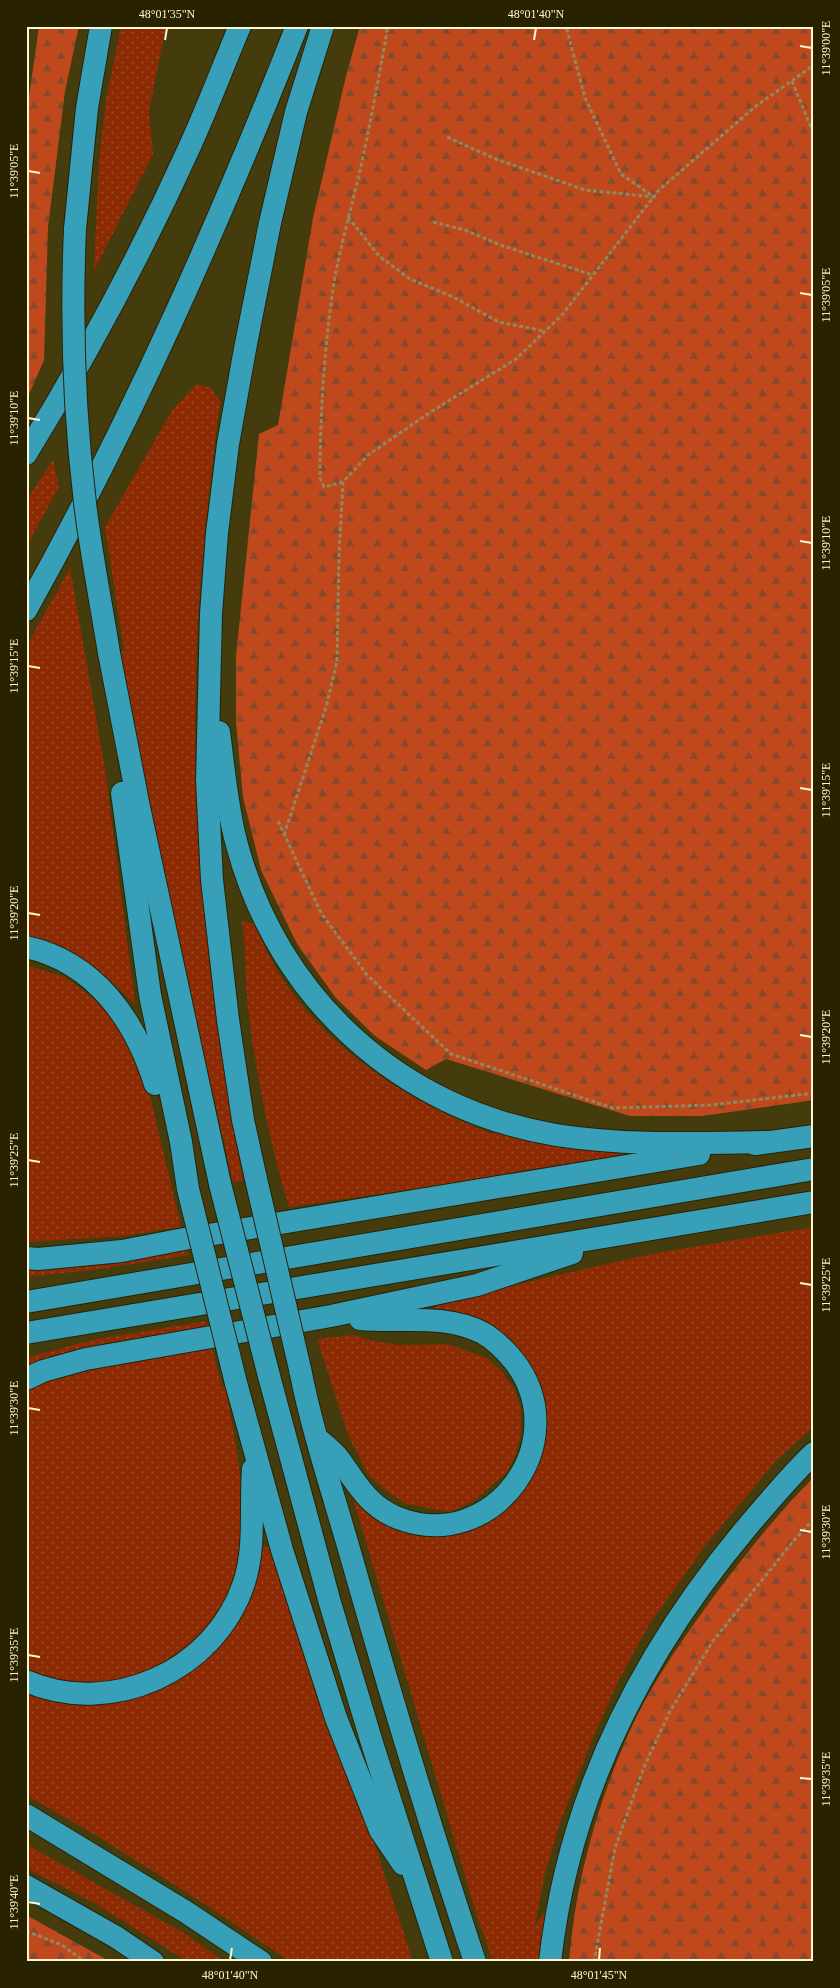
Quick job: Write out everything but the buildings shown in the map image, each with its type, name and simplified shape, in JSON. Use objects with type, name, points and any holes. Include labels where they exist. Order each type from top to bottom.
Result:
[{"type":"highway","points":[[101,26],[87,108],[75,228],[73,326],[79,449],[87,513],[111,664],[138,807],[220,1184],[268,1376],[330,1603],[416,1884],[442,1962]]},
{"type":"highway","points":[[26,454],[65,391],[132,268],[191,145],[240,26]]},
{"type":"highway","points":[[26,610],[58,554],[201,259],[297,26]]},
{"type":"highway","points":[[324,26],[296,112],[270,224],[228,444],[218,533],[209,660],[207,782],[212,880],[228,1020],[243,1120],[300,1369],[400,1728],[475,1962]]},
{"type":"highway","points":[[209,660],[236,844],[256,903],[283,953],[308,989],[340,1027],[368,1052],[405,1078],[450,1103],[492,1120],[527,1130],[617,1142],[769,1142]]},
{"type":"highway","points":[[111,664],[121,788],[150,995],[186,1178],[236,1382],[300,1609],[336,1718],[380,1830],[416,1884]]},
{"type":"highway","points":[[26,947],[45,951],[73,965],[98,984],[122,1013],[147,1057],[186,1178]]},
{"type":"highway","points":[[26,1258],[38,1259],[122,1251],[184,1239],[814,1136]]},
{"type":"highway","points":[[26,1302],[814,1169]]},
{"type":"highway","points":[[26,1333],[814,1202]]},
{"type":"highway","points":[[26,1379],[43,1371],[86,1359],[331,1316],[478,1285],[634,1232]]},
{"type":"highway","points":[[318,1438],[339,1458],[363,1493],[382,1509],[397,1518],[442,1525],[453,1524],[485,1510],[499,1502],[512,1490],[528,1463],[535,1431],[536,1415],[534,1401],[522,1371],[507,1352],[484,1334],[457,1324],[433,1319],[367,1320],[331,1316]]},
{"type":"highway","points":[[26,1681],[45,1688],[77,1694],[118,1692],[159,1678],[180,1667],[194,1655],[223,1623],[244,1582],[252,1541],[251,1492],[254,1451]]},
{"type":"highway","points":[[550,1962],[554,1927],[564,1874],[576,1833],[611,1739],[633,1695],[667,1636],[724,1555],[790,1476],[814,1453]]},
{"type":"highway","points":[[26,1815],[186,1912],[261,1962]]},
{"type":"highway","points":[[26,1886],[116,1937],[153,1962]]},
{"type":"path","points":[[388,26],[368,132],[334,288],[326,347],[320,432],[320,478],[324,487],[344,482],[368,455],[429,412],[516,359],[562,314],[659,190],[756,106],[814,65]]},
{"type":"path","points":[[566,26],[585,98],[621,174],[654,197]]},
{"type":"path","points":[[792,81],[814,134]]},
{"type":"path","points":[[447,137],[496,159],[585,190],[654,197]]},
{"type":"path","points":[[348,218],[379,256],[410,279],[451,296],[499,322],[544,332]]},
{"type":"path","points":[[433,222],[465,230],[504,246],[593,275]]},
{"type":"path","points":[[284,834],[327,704],[337,661],[339,555],[344,482]]},
{"type":"path","points":[[278,821],[321,913],[367,975],[451,1054],[613,1108],[712,1105],[814,1093]]},
{"type":"path","points":[[594,1962],[615,1848],[644,1767],[670,1711],[713,1642],[795,1539],[814,1519]]},
{"type":"path","points":[[26,1930],[62,1945],[85,1962]]},
{"type":"shaded area","points":[[121,26],[166,26],[149,111],[153,154],[94,271],[99,161],[106,100]]},
{"type":"shaded area","points":[[197,384],[211,388],[220,401],[208,502],[199,604],[195,736],[200,864],[206,928],[221,1055],[243,1181],[233,1182],[166,886],[121,652],[124,650],[105,527],[173,409]]},
{"type":"shaded area","points":[[53,460],[59,487],[26,547],[26,501]]},
{"type":"shaded area","points":[[70,568],[105,769],[135,1004],[110,980],[86,961],[60,947],[26,938],[26,647]]},
{"type":"shaded area","points":[[242,921],[255,924],[272,961],[294,995],[320,1026],[351,1054],[384,1079],[420,1100],[456,1119],[493,1134],[497,1129],[640,1152],[448,1184],[289,1207],[264,1109],[255,1058],[248,1009]]},
{"type":"shaded area","points":[[26,965],[65,977],[103,1006],[130,1046],[150,1096],[181,1227],[123,1236],[26,1242]]},
{"type":"shaded area","points":[[814,1227],[814,1426],[775,1462],[705,1546],[649,1625],[619,1680],[591,1742],[559,1826],[545,1874],[535,1925],[547,1908],[539,1962],[493,1962],[476,1913],[352,1495],[386,1521],[501,1511],[519,1494],[545,1414],[543,1397],[531,1367],[493,1325],[456,1314],[438,1312],[435,1303],[656,1253]]},
{"type":"shaded area","points":[[187,1249],[189,1255],[100,1269],[26,1277],[26,1265]]},
{"type":"shaded area","points":[[206,1321],[208,1327],[93,1346],[26,1367],[26,1358],[92,1340]]},
{"type":"shaded area","points":[[353,1335],[399,1345],[447,1344],[487,1358],[502,1372],[514,1388],[521,1409],[521,1432],[516,1454],[507,1472],[475,1500],[450,1512],[406,1504],[369,1476],[348,1435],[317,1339]]},
{"type":"shaded area","points":[[212,1348],[222,1387],[225,1386],[226,1391],[240,1477],[243,1521],[238,1564],[231,1587],[219,1609],[205,1629],[167,1661],[145,1672],[121,1680],[97,1683],[79,1682],[61,1680],[26,1670],[26,1391],[70,1374],[93,1368]]},
{"type":"shaded area","points":[[264,1546],[269,1548],[328,1723],[371,1833],[413,1962],[291,1962],[194,1897],[97,1836],[26,1795],[26,1694],[57,1702],[89,1705],[120,1702],[150,1693],[178,1680],[203,1662],[225,1638],[243,1611],[261,1566]]},
{"type":"shaded area","points":[[26,1844],[184,1933],[225,1962],[188,1962],[96,1904],[26,1868]]},
{"type":"green space","points":[[39,26],[79,26],[65,91],[48,227],[44,360],[26,401],[26,118]]},
{"type":"green space","points":[[360,26],[814,26],[814,1100],[702,1116],[630,1116],[446,1059],[426,1070],[375,1036],[336,998],[297,944],[261,870],[243,797],[236,723],[236,656],[259,434],[278,425],[313,218],[346,76]]},
{"type":"green space","points":[[814,1477],[814,1962],[569,1962],[576,1905],[588,1849],[604,1795],[634,1722],[665,1666],[714,1596],[787,1505]]},
{"type":"green space","points":[[26,1915],[111,1962],[26,1962]]}]
